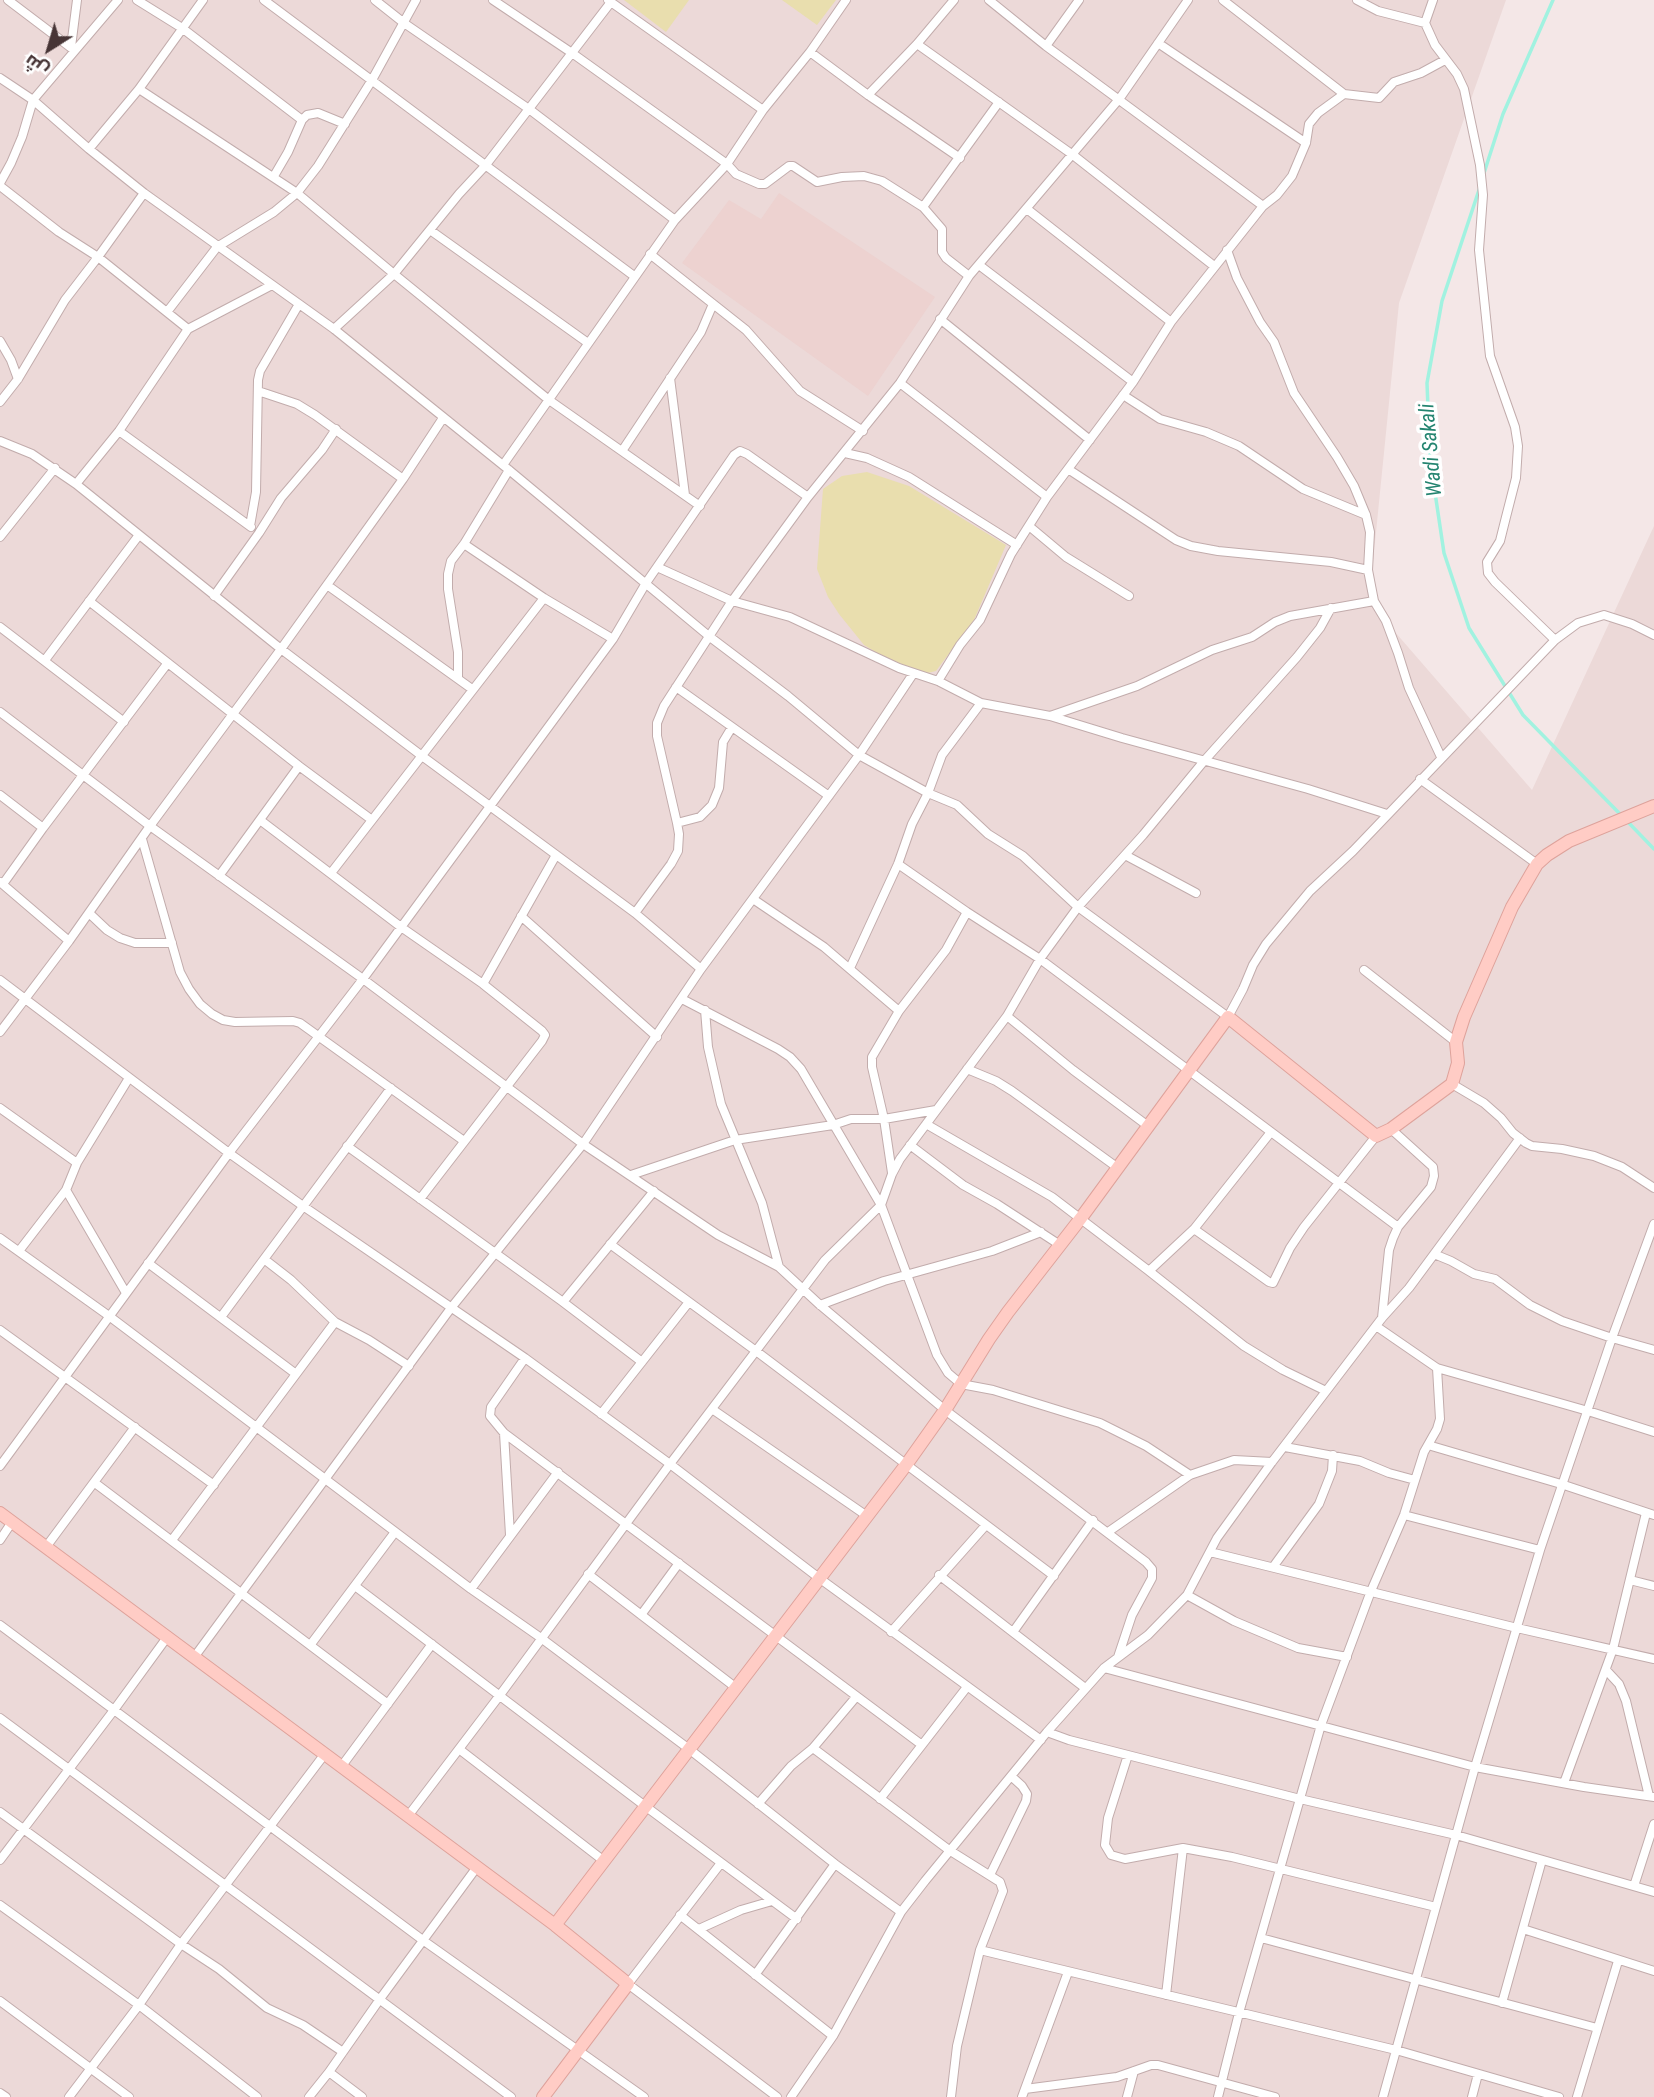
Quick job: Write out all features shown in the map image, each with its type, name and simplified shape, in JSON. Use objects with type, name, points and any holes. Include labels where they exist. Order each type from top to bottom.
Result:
[{"type":"street","points":[[8,0],[73,49]]},
{"type":"street","points":[[73,49],[77,0]]},
{"type":"street","points":[[118,0],[73,49],[33,100],[18,146],[0,184],[188,329]]},
{"type":"street","points":[[137,0],[181,28],[302,120]]},
{"type":"street","points":[[89,149],[139,89],[203,0]]},
{"type":"street","points":[[264,0],[634,276]]},
{"type":"street","points":[[375,0],[529,109],[675,220]]},
{"type":"street","points":[[167,312],[217,247],[274,212],[297,193],[345,124],[416,0]]},
{"type":"street","points":[[493,0],[572,53],[727,164],[736,174],[759,184],[769,182],[789,166],[793,166],[817,182],[842,177],[882,181],[923,207],[942,229],[942,251],[946,258],[969,276]]},
{"type":"street","points":[[458,678],[458,652],[448,589],[451,561],[464,544],[506,468],[634,276],[675,220],[727,164],[763,110],[810,52],[846,0]]},
{"type":"street","points":[[869,95],[954,0]]},
{"type":"street","points":[[989,0],[1046,46],[1263,206]]},
{"type":"street","points":[[1046,46],[1079,0]]},
{"type":"street","points":[[635,913],[678,851],[677,823],[657,736],[656,723],[664,706],[732,601],[808,497],[900,383],[969,276],[1120,98],[1188,0]]},
{"type":"street","points":[[1223,0],[1344,94],[1378,98],[1394,82],[1421,73],[1445,60]]},
{"type":"street","points":[[1357,0],[1378,10],[1425,23],[1464,89],[1480,164],[1483,195],[1479,250],[1490,356],[1515,427],[1518,446],[1516,478],[1510,504],[1500,541],[1487,562],[1489,573],[1495,582],[1555,640]]},
{"type":"street","points":[[1425,23],[1433,0]]},
{"type":"street","points":[[334,329],[394,274],[485,166],[610,1],[763,110]]},
{"type":"street","points":[[1158,43],[1306,143]]},
{"type":"street","points":[[917,44],[1073,155],[1214,266]]},
{"type":"street","points":[[810,52],[960,158]]},
{"type":"street","points":[[0,78],[33,100],[144,193],[334,329],[710,637],[788,696],[859,755],[928,793],[957,805],[988,834],[1023,856],[1079,907],[1228,1017],[1376,1136]]},
{"type":"street","points":[[139,89],[297,193],[550,400],[699,506]]},
{"type":"street","points":[[938,681],[960,645],[980,620],[1017,545],[1047,498],[1133,382],[1171,322],[1263,206],[1277,195],[1292,176],[1306,143],[1310,124],[1344,94]]},
{"type":"street","points":[[923,207],[999,102]]},
{"type":"street","points":[[274,176],[302,120],[312,113],[318,113],[345,124]]},
{"type":"street","points":[[0,401],[18,379],[54,317],[144,193]]},
{"type":"street","points":[[1027,209],[1171,322]]},
{"type":"street","points":[[430,230],[588,343]]},
{"type":"street","points":[[1227,250],[1237,278],[1274,342],[1294,393],[1354,486],[1370,532],[1368,570],[1374,601],[1386,621],[1409,688],[1441,757]]},
{"type":"street","points":[[650,254],[746,330],[800,391],[863,431]]},
{"type":"street","points":[[979,265],[1133,382]]},
{"type":"street","points":[[76,484],[119,431],[188,329],[272,285]]},
{"type":"street","points":[[250,526],[256,492],[260,371],[299,304]]},
{"type":"street","points":[[622,451],[701,332],[713,304]]},
{"type":"street","points":[[940,319],[1090,440]]},
{"type":"street","points":[[0,341],[18,379]]},
{"type":"street","points":[[670,378],[685,495]]},
{"type":"street","points":[[900,383],[1047,498]]},
{"type":"street","points":[[258,391],[297,404],[336,429],[403,479]]},
{"type":"street","points":[[1123,395],[1160,419],[1206,432],[1239,446],[1303,489],[1366,515]]},
{"type":"street","points":[[0,1032],[281,649],[403,479],[443,418]]},
{"type":"street","points":[[214,596],[260,533],[281,498],[322,450],[336,429]]},
{"type":"street","points":[[119,431],[260,533]]},
{"type":"street","points":[[0,441],[32,454],[55,468],[281,649],[635,913],[701,969]]},
{"type":"street","points":[[0,1466],[148,1262],[363,979],[614,639],[646,583],[734,455],[740,451],[747,454],[808,497]]},
{"type":"street","points":[[845,453],[867,458],[909,477],[1017,545]]},
{"type":"street","points":[[0,537],[55,468]]},
{"type":"street","points":[[1068,469],[1176,540],[1191,546],[1331,562],[1368,570]]},
{"type":"street","points":[[1029,526],[1066,558],[1129,596]]},
{"type":"street","points":[[45,660],[139,535]]},
{"type":"street","points":[[464,544],[544,598],[614,639]]},
{"type":"street","points":[[657,567],[732,601],[790,617],[913,674],[938,681],[981,703],[1051,716],[1285,782],[1387,814]]},
{"type":"street","points":[[327,585],[472,689]]},
{"type":"street","points":[[331,873],[544,598]]},
{"type":"street","points":[[89,601],[372,820]]},
{"type":"street","points":[[1051,716],[1137,686],[1180,663],[1252,637],[1283,619],[1374,601]]},
{"type":"street","points":[[408,1815],[803,1290],[838,1246],[881,1206],[892,1174],[910,1145],[1007,1016],[1040,959],[1079,907],[1297,657],[1320,628],[1331,608]]},
{"type":"street","points":[[555,1925],[906,1465],[1002,1321],[1228,1017],[1266,944],[1310,891],[1353,850],[1555,640],[1578,623],[1604,615],[1654,635]]},
{"type":"street","points":[[0,628],[124,722]]},
{"type":"street","points":[[69,941],[1,883],[167,664]]},
{"type":"street","points":[[195,1656],[451,1308],[583,1144],[701,969],[859,755],[913,674]]},
{"type":"street","points":[[676,687],[829,796]]},
{"type":"street","points":[[850,968],[898,864],[942,755],[981,703]]},
{"type":"street","points":[[0,712],[150,827],[363,979],[583,1144],[718,1235],[779,1267],[945,1410],[1146,1562],[1152,1569],[1152,1578],[1132,1615],[1118,1657]]},
{"type":"street","points":[[677,823],[700,817],[712,805],[719,788],[723,742],[732,727]]},
{"type":"street","points":[[219,876],[299,766]]},
{"type":"street","points":[[1420,779],[1537,864]]},
{"type":"street","points":[[0,795],[43,828]]},
{"type":"street","points":[[1194,1229],[1273,1283],[1297,1237],[1376,1136],[1391,1129],[1452,1084],[1458,1063],[1456,1042],[1464,1017],[1512,906],[1537,864],[1569,841],[1654,806]]},
{"type":"street","points":[[260,820],[401,927],[483,984],[545,1035],[420,1199]]},
{"type":"street","points":[[142,839],[180,972],[200,1004],[223,1020],[293,1021],[318,1035],[464,1141]]},
{"type":"street","points":[[483,984],[556,855]]},
{"type":"street","points":[[1125,855],[1196,893]]},
{"type":"street","points":[[898,864],[1040,959],[1398,1227]]},
{"type":"street","points":[[753,899],[824,947],[899,1011]]},
{"type":"street","points":[[892,1174],[872,1057],[899,1011],[946,950],[967,912]]},
{"type":"street","points":[[89,913],[107,930],[135,943],[172,943]]},
{"type":"street","points":[[521,916],[657,1037]]},
{"type":"street","points":[[1364,970],[1456,1042]]},
{"type":"street","points":[[0,980],[229,1153],[525,1358],[891,1632],[1041,1740]]},
{"type":"street","points":[[682,999],[790,1057],[801,1069],[881,1206],[937,1355],[948,1373],[961,1384],[993,1390],[1100,1423],[1146,1446],[1189,1475]]},
{"type":"street","points":[[705,1010],[708,1047],[716,1087],[762,1203],[779,1267]]},
{"type":"street","points":[[1007,1016],[1148,1126]]},
{"type":"street","points":[[967,1069],[1012,1091],[1118,1168]]},
{"type":"street","points":[[19,1251],[66,1190],[77,1163],[129,1078]]},
{"type":"street","points":[[1452,1084],[1484,1102],[1502,1118],[1513,1133],[1532,1146],[1594,1156],[1622,1167],[1654,1188]]},
{"type":"street","points":[[221,1317],[391,1088]]},
{"type":"street","points":[[0,1108],[77,1163]]},
{"type":"street","points":[[631,1175],[735,1140],[833,1125],[851,1119],[884,1119],[936,1110]]},
{"type":"street","points":[[926,1124],[1052,1197],[1244,1346],[1283,1370],[1326,1391]]},
{"type":"street","points":[[1382,1318],[1389,1250],[1398,1227],[1431,1187],[1434,1176],[1433,1167],[1391,1129]]},
{"type":"street","points":[[1149,1271],[1194,1229],[1271,1132]]},
{"type":"street","points":[[791,2097],[833,2036],[901,1912],[1047,1732],[1104,1668],[1148,1635],[1187,1595],[1217,1538],[1272,1462],[1382,1318],[1409,1288],[1520,1138]]},
{"type":"street","points":[[910,1145],[962,1185],[1060,1245]]},
{"type":"street","points":[[347,1146],[642,1362]]},
{"type":"street","points":[[66,1190],[126,1293]]},
{"type":"street","points":[[563,1302],[654,1191]]},
{"type":"street","points":[[1383,2097],[1475,1767],[1540,1550],[1654,1224]]},
{"type":"street","points":[[821,1305],[866,1287],[992,1251],[1041,1232]]},
{"type":"street","points":[[0,1238],[541,1638],[901,1912]]},
{"type":"street","points":[[610,1244],[1054,1576]]},
{"type":"street","points":[[1434,1254],[1474,1274],[1495,1279],[1543,1313],[1654,1350]]},
{"type":"street","points":[[264,1259],[291,1280],[335,1322],[409,1366]]},
{"type":"street","points":[[148,1262],[296,1374]]},
{"type":"street","points":[[601,1414],[689,1302]]},
{"type":"street","points":[[172,1540],[335,1322]]},
{"type":"street","points":[[1376,1326],[1437,1368],[1654,1432]]},
{"type":"street","points":[[0,1330],[214,1485]]},
{"type":"street","points":[[525,1358],[491,1407],[490,1416],[504,1433],[922,1745]]},
{"type":"street","points":[[1218,2097],[1321,1725],[1371,1591],[1404,1515],[1428,1445],[1437,1429],[1440,1419],[1437,1368]]},
{"type":"street","points":[[712,1409],[867,1516]]},
{"type":"street","points":[[47,1547],[135,1427]]},
{"type":"street","points":[[504,1433],[510,1536]]},
{"type":"street","points":[[1428,1445],[1561,1484],[1650,1514],[1613,1649],[1564,1783]]},
{"type":"street","points":[[1284,1447],[1360,1461],[1415,1480]]},
{"type":"street","points":[[1273,1567],[1319,1504],[1332,1471],[1333,1455]]},
{"type":"street","points":[[1108,1532],[1189,1475],[1234,1460],[1272,1462]]},
{"type":"street","points":[[471,1588],[558,1472]]},
{"type":"street","points":[[95,1483],[388,1704]]},
{"type":"street","points":[[0,1513],[555,1925],[777,2097]]},
{"type":"street","points":[[1404,1515],[1540,1550]]},
{"type":"street","points":[[1013,1632],[1093,1520]]},
{"type":"street","points":[[0,1540],[12,1522]]},
{"type":"street","points":[[891,1632],[986,1525]]},
{"type":"street","points":[[311,1644],[395,1532]]},
{"type":"street","points":[[1210,1552],[1517,1629],[1654,1659]]},
{"type":"street","points":[[641,1615],[679,1563]]},
{"type":"street","points":[[588,1574],[735,1687]]},
{"type":"street","points":[[939,1575],[1086,1688]]},
{"type":"street","points":[[1630,1580],[1654,1586]]},
{"type":"street","points":[[355,1586],[797,1919]]},
{"type":"street","points":[[1187,1595],[1234,1621],[1298,1648],[1347,1657]]},
{"type":"street","points":[[0,1625],[424,1941],[644,2097]]},
{"type":"street","points":[[0,1860],[168,1636]]},
{"type":"street","points":[[341,1767],[432,1644]]},
{"type":"street","points":[[1104,1668],[1475,1767],[1652,1796],[1626,1702],[1619,1684],[1606,1670]]},
{"type":"street","points":[[880,1799],[967,1688]]},
{"type":"street","points":[[758,1804],[791,1766],[813,1748],[856,1697]]},
{"type":"street","points":[[0,1718],[511,2097]]},
{"type":"street","points":[[1047,1732],[1069,1740],[1300,1799],[1456,1835],[1654,1892]]},
{"type":"street","points":[[813,1748],[949,1850],[1000,1882],[1003,1891],[980,1950],[957,2046],[951,2097]]},
{"type":"street","points":[[459,1749],[604,1861]]},
{"type":"street","points":[[69,2097],[324,1755]]},
{"type":"street","points":[[1128,1755],[1110,1811],[1105,1844],[1107,1851],[1118,1858],[1184,1848],[1280,1868],[1436,1907]]},
{"type":"street","points":[[990,1875],[1026,1801],[1027,1794],[1023,1786],[1011,1776]]},
{"type":"street","points":[[0,1812],[219,1969],[267,2008],[303,2025],[342,2052]]},
{"type":"street","points":[[1634,1886],[1654,1824]]},
{"type":"street","points":[[1166,1995],[1184,1848]]},
{"type":"street","points":[[1502,2003],[1542,1860]]},
{"type":"street","points":[[543,2097],[722,1863]]},
{"type":"street","points":[[755,1975],[835,1864]]},
{"type":"street","points":[[309,2097],[477,1867]]},
{"type":"street","points":[[699,1929],[741,1910],[772,1901]]},
{"type":"street","points":[[0,1905],[139,2006],[257,2097]]},
{"type":"street","points":[[680,1915],[833,2036]]},
{"type":"street","points":[[1523,1928],[1654,1971]]},
{"type":"street","points":[[1261,1938],[1597,2028]]},
{"type":"street","points":[[980,1950],[1396,2050],[1559,2097]]},
{"type":"street","points":[[1577,2097],[1618,1961]]},
{"type":"street","points":[[1024,2093],[1069,1972]]},
{"type":"street","points":[[0,2001],[129,2097]]},
{"type":"street","points":[[1024,2093],[1117,2077],[1144,2066],[1158,2065],[1275,2097]]},
{"type":"street","points":[[1127,2097],[1134,2071]]},
{"type":"street","points":[[329,2072],[362,2097]]},
{"type":"street","points":[[1472,2097],[1478,2074]]},
{"type":"street","points":[[0,2093],[6,2097]]},
{"type":"shaded area","points":[[0,0],[1506,0],[1399,303],[1369,602],[1532,790],[1654,526],[1654,2097],[0,2097]]},
{"type":"shaded area","points":[[624,0],[689,0],[666,32]]},
{"type":"shaded area","points":[[782,0],[836,0],[817,25]]},
{"type":"shaded area","points":[[779,193],[935,297],[868,396],[682,263],[729,200],[761,219]]},
{"type":"shaded area","points":[[867,472],[909,486],[1006,545],[974,620],[936,671],[923,674],[864,645],[828,597],[817,569],[823,489],[842,476]]},
{"type":"waterway","name":"Wadi Sakali","points":[[1484,173],[1503,114],[1553,0]]},
{"type":"waterway","name":"Wadi Sakali","points":[[1480,187],[1442,301],[1427,383],[1430,459],[1444,553],[1469,628],[1523,715],[1621,815]]},
{"type":"waterway","name":"Wadi Sakali","points":[[1626,820],[1654,849]]}]
